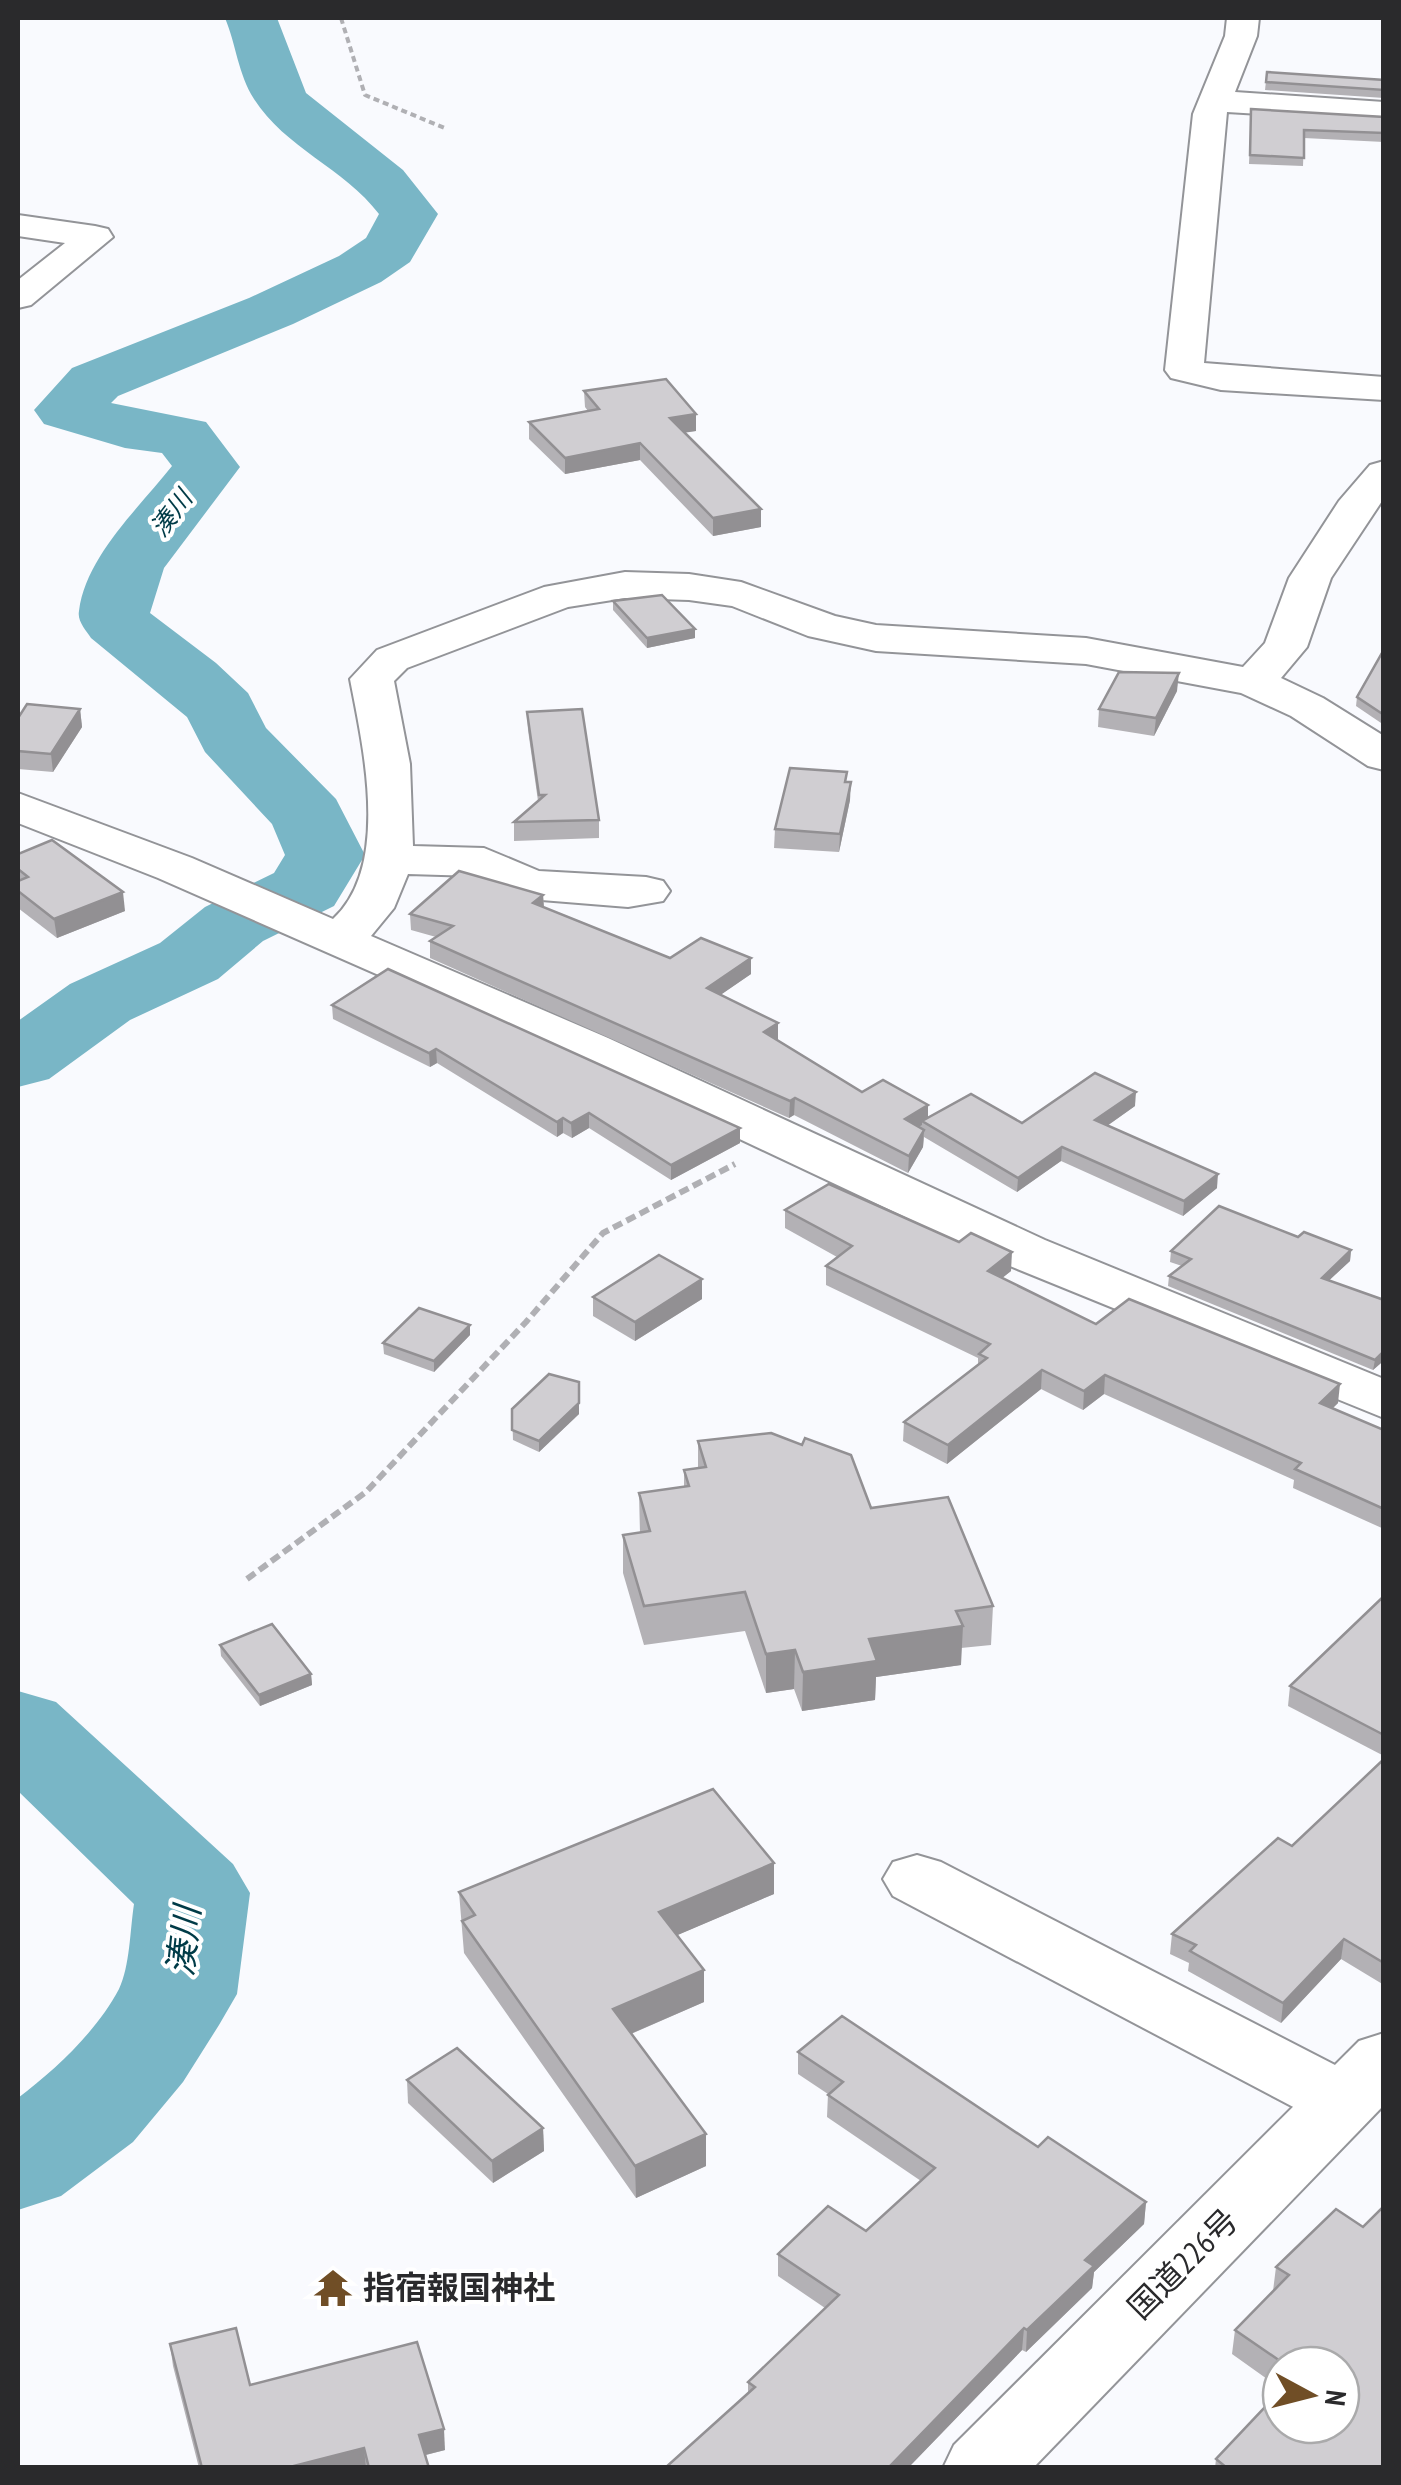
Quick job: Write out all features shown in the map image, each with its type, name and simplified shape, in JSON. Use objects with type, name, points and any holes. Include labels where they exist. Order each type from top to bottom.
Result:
[{"type":"main road","points":[[1243,18],[1241,36],[1210,114],[1184,370],[1220,380],[1384,388]]},
{"type":"main road","points":[[1215,101],[1384,112]]},
{"type":"main road","points":[[18,226],[96,238],[18,297]]},
{"type":"main road","points":[[1253,682],[1285,647],[1310,578],[1358,501],[1384,473]]},
{"type":"main road","points":[[325,936],[371,908],[388,859],[387,759],[372,679],[392,658],[559,596],[626,586],[689,588],[741,596],[823,627],[876,638],[1086,651],[1253,682],[1307,707],[1384,756]]},
{"type":"main road","points":[[18,807],[175,868],[218,890],[590,1048],[1025,1252],[1384,1400]]},
{"type":"main road","points":[[388,859],[484,862],[529,884],[628,894],[646,891]]},
{"type":"main road","points":[[917,1879],[1363,2080]]},
{"type":"main road","name":"国道226号","points":[[982,2468],[1363,2080]]},
{"type":"path","points":[[340,18],[365,95],[447,129]]},
{"type":"path","points":[[247,1579],[366,1492],[526,1322],[603,1233],[781,1140]]},
{"type":"building","points":[[1267,72],[1384,80],[1384,90],[1266,82]]},
{"type":"building","points":[[1251,109],[1384,117],[1384,133],[1304,130],[1304,158],[1250,155]]},
{"type":"building","points":[[666,379],[696,414],[670,418],[761,509],[713,518],[640,443],[565,458],[529,422],[599,409],[584,391]]},
{"type":"building","points":[[662,595],[695,629],[647,638],[613,601]]},
{"type":"building","points":[[1384,654],[1384,715],[1357,697]]},
{"type":"building","points":[[1119,672],[1179,673],[1156,718],[1099,709]]},
{"type":"building","points":[[27,704],[80,709],[51,754],[18,751],[18,718]]},
{"type":"building","points":[[582,709],[599,820],[514,822],[545,795],[539,795],[527,712]]},
{"type":"building","points":[[790,768],[847,772],[845,782],[851,782],[840,834],[775,829]]},
{"type":"building","points":[[52,840],[123,892],[54,919],[18,891],[18,881],[28,877],[18,869],[18,854]]},
{"type":"building","points":[[459,871],[543,895],[533,903],[670,958],[701,938],[751,958],[707,988],[778,1023],[764,1032],[862,1092],[883,1080],[928,1105],[905,1119],[924,1130],[909,1156],[795,1098],[790,1101],[430,941],[453,926],[410,914]]},
{"type":"building","points":[[388,969],[740,1128],[671,1165],[589,1113],[571,1123],[563,1118],[557,1122],[436,1049],[429,1053],[332,1005]]},
{"type":"building","points":[[1095,1073],[1136,1092],[1095,1120],[1218,1174],[1184,1201],[1062,1147],[1018,1178],[922,1121],[971,1094],[1022,1123]]},
{"type":"building","points":[[829,1184],[959,1242],[971,1233],[1012,1252],[988,1271],[1096,1324],[1129,1299],[1340,1384],[1320,1403],[1384,1430],[1384,1509],[1295,1469],[1301,1463],[1105,1375],[1084,1391],[1042,1370],[948,1445],[904,1422],[987,1358],[979,1354],[990,1344],[826,1266],[852,1246],[785,1210]]},
{"type":"building","points":[[1219,1206],[1298,1237],[1304,1232],[1351,1250],[1322,1278],[1384,1300],[1384,1353],[1375,1360],[1169,1276],[1191,1259],[1171,1251]]},
{"type":"building","points":[[659,1255],[702,1279],[635,1322],[593,1297]]},
{"type":"building","points":[[419,1308],[470,1325],[434,1361],[383,1343]]},
{"type":"building","points":[[549,1374],[579,1382],[579,1403],[539,1441],[512,1430],[512,1409]]},
{"type":"building","points":[[771,1433],[802,1445],[805,1438],[851,1455],[871,1508],[948,1497],[993,1606],[956,1611],[963,1626],[869,1639],[877,1661],[803,1672],[795,1650],[766,1654],[745,1592],[644,1606],[623,1535],[650,1531],[639,1493],[689,1486],[684,1470],[706,1467],[698,1441]]},
{"type":"building","points":[[1384,1596],[1384,1735],[1290,1686]]},
{"type":"building","points":[[272,1624],[311,1674],[259,1695],[220,1645]]},
{"type":"building","points":[[1384,1759],[1384,1963],[1344,1939],[1283,2003],[1190,1951],[1196,1945],[1172,1934],[1278,1838],[1292,1846]]},
{"type":"building","points":[[713,1789],[774,1863],[659,1912],[704,1970],[613,2009],[706,2134],[635,2166],[462,1921],[475,1915],[459,1892]]},
{"type":"building","points":[[842,2016],[1038,2147],[1048,2137],[1146,2202],[1085,2260],[1094,2266],[1027,2330],[1024,2328],[888,2468],[665,2468],[755,2387],[748,2382],[839,2295],[778,2254],[828,2206],[866,2231],[935,2168],[828,2095],[843,2082],[798,2052]]},
{"type":"building","points":[[457,2048],[543,2128],[492,2161],[407,2080]]},
{"type":"building","points":[[1384,2206],[1384,2468],[1227,2468],[1216,2459],[1261,2411],[1261,2445],[1361,2445],[1361,2345],[1261,2348],[1235,2330],[1289,2275],[1276,2267],[1336,2209],[1363,2227]]},
{"type":"building","points":[[236,2328],[250,2385],[417,2342],[444,2429],[419,2435],[429,2468],[369,2468],[364,2448],[286,2468],[202,2468],[170,2344]]},
{"type":"waterway","name":"湊川","points":[[18,1061],[100,1002],[189,961],[234,924],[305,889],[325,855],[308,816],[232,736],[221,709],[190,679],[117,623],[114,613],[130,566],[206,467],[183,436],[125,428],[67,410],[95,382],[271,311],[360,269],[389,249],[409,214],[383,183],[286,105],[274,86],[251,18]]},
{"type":"waterway","name":"湊川","points":[[18,1728],[193,1893],[178,1994],[141,2050],[90,2109],[18,2162]]},
{"type":"place","name":"指宿報国神社","points":[[333,2288]]}]
